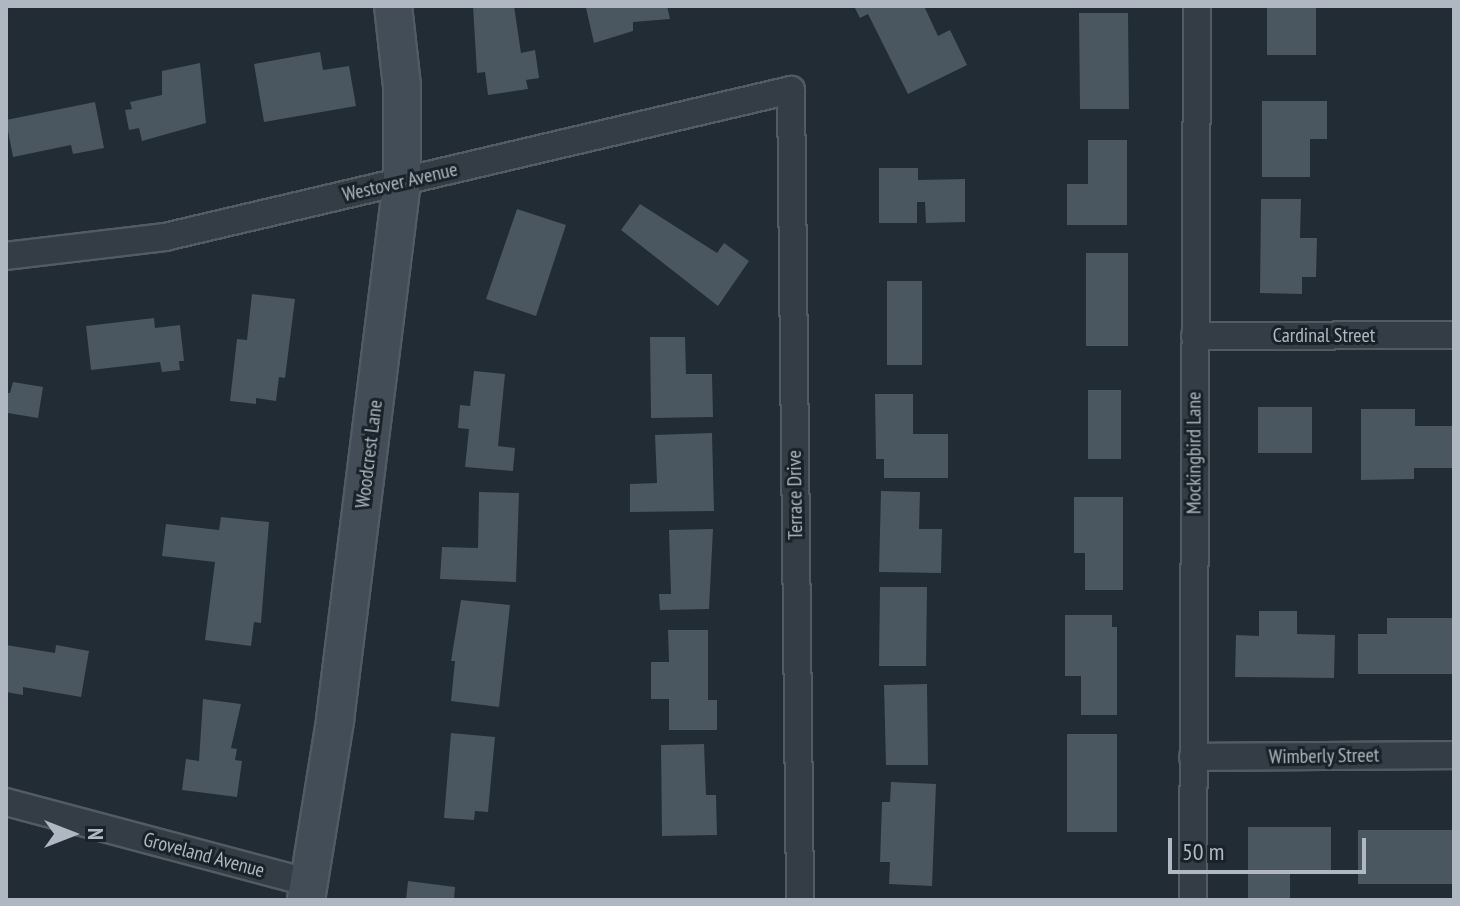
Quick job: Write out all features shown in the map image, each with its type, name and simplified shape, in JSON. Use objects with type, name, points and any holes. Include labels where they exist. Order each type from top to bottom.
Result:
[{"type":"street","name":"Woodcrest Lane","points":[[308,892],[402,181],[402,86],[393,6]]},
{"type":"street","name":"Mockingbird Lane","points":[[1193,900],[1197,6]]},
{"type":"street","name":"Westover Avenue","points":[[6,256],[165,237],[791,90]]},
{"type":"street","name":"Terrace Drive","points":[[791,90],[800,900]]},
{"type":"street","name":"Cardinal Street","points":[[1195,336],[1454,335]]},
{"type":"street","name":"Wimberly Street","points":[[1193,757],[1454,755]]},
{"type":"street","name":"Groveland Avenue","points":[[6,802],[308,892]]},
{"type":"building","points":[[473,6],[514,6],[521,53],[535,50],[539,78],[526,80],[528,89],[488,95],[485,72],[477,73]]},
{"type":"building","points":[[667,6],[670,19],[633,22],[633,31],[594,43],[586,8]]},
{"type":"building","points":[[854,6],[924,6],[938,36],[950,30],[967,65],[908,94],[868,14],[860,18]]},
{"type":"building","points":[[1267,6],[1316,6],[1316,55],[1267,55]]},
{"type":"building","points":[[1079,13],[1128,13],[1129,109],[1080,109]]},
{"type":"building","points":[[320,52],[323,70],[349,66],[356,106],[264,122],[254,64]]},
{"type":"building","points":[[200,63],[206,123],[142,141],[139,128],[129,130],[125,110],[132,109],[130,102],[162,95],[162,71]]},
{"type":"building","points":[[1262,101],[1327,101],[1327,139],[1310,139],[1310,177],[1262,177]]},
{"type":"building","points":[[95,102],[104,148],[73,154],[71,145],[13,157],[6,120]]},
{"type":"building","points":[[1088,140],[1127,140],[1127,225],[1067,225],[1067,184],[1088,184]]},
{"type":"building","points":[[879,168],[918,168],[918,180],[965,179],[965,222],[926,223],[925,202],[917,202],[917,223],[879,223]]},
{"type":"building","points":[[1261,199],[1301,199],[1300,238],[1317,238],[1316,277],[1302,277],[1302,294],[1260,293]]},
{"type":"building","points":[[640,204],[717,253],[724,243],[749,261],[718,306],[621,230]]},
{"type":"building","points":[[517,209],[566,225],[536,316],[486,299]]},
{"type":"building","points":[[1086,253],[1128,253],[1128,346],[1086,346]]},
{"type":"building","points":[[887,281],[922,281],[922,365],[887,365]]},
{"type":"building","points":[[252,294],[295,299],[285,378],[279,377],[276,401],[256,398],[256,404],[230,401],[237,339],[247,340]]},
{"type":"building","points":[[154,318],[155,328],[180,325],[184,361],[179,361],[180,370],[162,372],[160,362],[91,370],[86,326]]},
{"type":"building","points":[[650,337],[685,337],[686,374],[712,374],[713,417],[651,418]]},
{"type":"building","points":[[474,371],[505,374],[498,446],[515,448],[513,471],[465,467],[469,429],[458,428],[460,405],[470,406]]},
{"type":"building","points":[[13,382],[43,387],[38,418],[8,413],[6,393],[10,393]]},
{"type":"building","points":[[1088,390],[1121,390],[1121,459],[1088,459]]},
{"type":"building","points":[[875,394],[913,394],[913,434],[948,434],[948,478],[884,478],[884,459],[876,459]]},
{"type":"building","points":[[1258,407],[1312,407],[1312,453],[1258,453]]},
{"type":"building","points":[[1361,409],[1415,409],[1415,426],[1454,426],[1454,468],[1414,468],[1414,479],[1361,480]]},
{"type":"building","points":[[712,433],[714,511],[630,512],[630,484],[657,483],[655,435]]},
{"type":"building","points":[[881,491],[920,492],[919,529],[942,529],[941,573],[879,572]]},
{"type":"building","points":[[479,492],[519,493],[516,582],[440,579],[442,547],[478,548]]},
{"type":"building","points":[[1074,497],[1123,497],[1123,590],[1085,590],[1085,553],[1074,553]]},
{"type":"building","points":[[221,517],[269,522],[261,623],[254,622],[251,646],[205,640],[215,562],[162,556],[166,524],[219,530]]},
{"type":"building","points":[[713,529],[709,609],[660,610],[659,594],[671,594],[669,530]]},
{"type":"building","points":[[880,587],[927,587],[926,666],[879,666]]},
{"type":"building","points":[[461,600],[510,605],[499,707],[451,701],[455,661],[451,661]]},
{"type":"building","points":[[1259,611],[1297,611],[1297,634],[1335,635],[1334,678],[1235,677],[1236,635],[1259,636]]},
{"type":"building","points":[[1065,615],[1112,615],[1112,627],[1117,627],[1117,715],[1081,715],[1081,676],[1065,676]]},
{"type":"building","points":[[1387,618],[1452,618],[1452,674],[1358,674],[1358,634],[1387,634]]},
{"type":"building","points":[[668,630],[708,630],[708,700],[717,700],[717,730],[669,730],[669,699],[651,699],[651,662],[669,662]]},
{"type":"building","points":[[6,645],[55,653],[56,645],[89,651],[81,697],[23,687],[23,695],[6,692]]},
{"type":"building","points":[[927,684],[928,765],[886,765],[884,685]]},
{"type":"building","points":[[203,699],[241,704],[231,748],[237,749],[235,760],[242,761],[237,797],[182,790],[186,759],[199,761]]},
{"type":"building","points":[[451,733],[495,737],[488,812],[475,811],[474,820],[444,818]]},
{"type":"building","points":[[1067,734],[1117,734],[1117,832],[1067,832]]},
{"type":"building","points":[[704,744],[706,795],[716,795],[717,835],[662,836],[661,745]]},
{"type":"building","points":[[891,782],[936,784],[932,886],[889,884],[890,862],[880,862],[882,802],[890,802]]},
{"type":"building","points":[[1248,827],[1331,827],[1331,871],[1290,871],[1290,900],[1248,900]]},
{"type":"building","points":[[1358,830],[1452,830],[1452,884],[1358,884]]},
{"type":"building","points":[[408,881],[455,887],[454,900],[406,900]]}]
